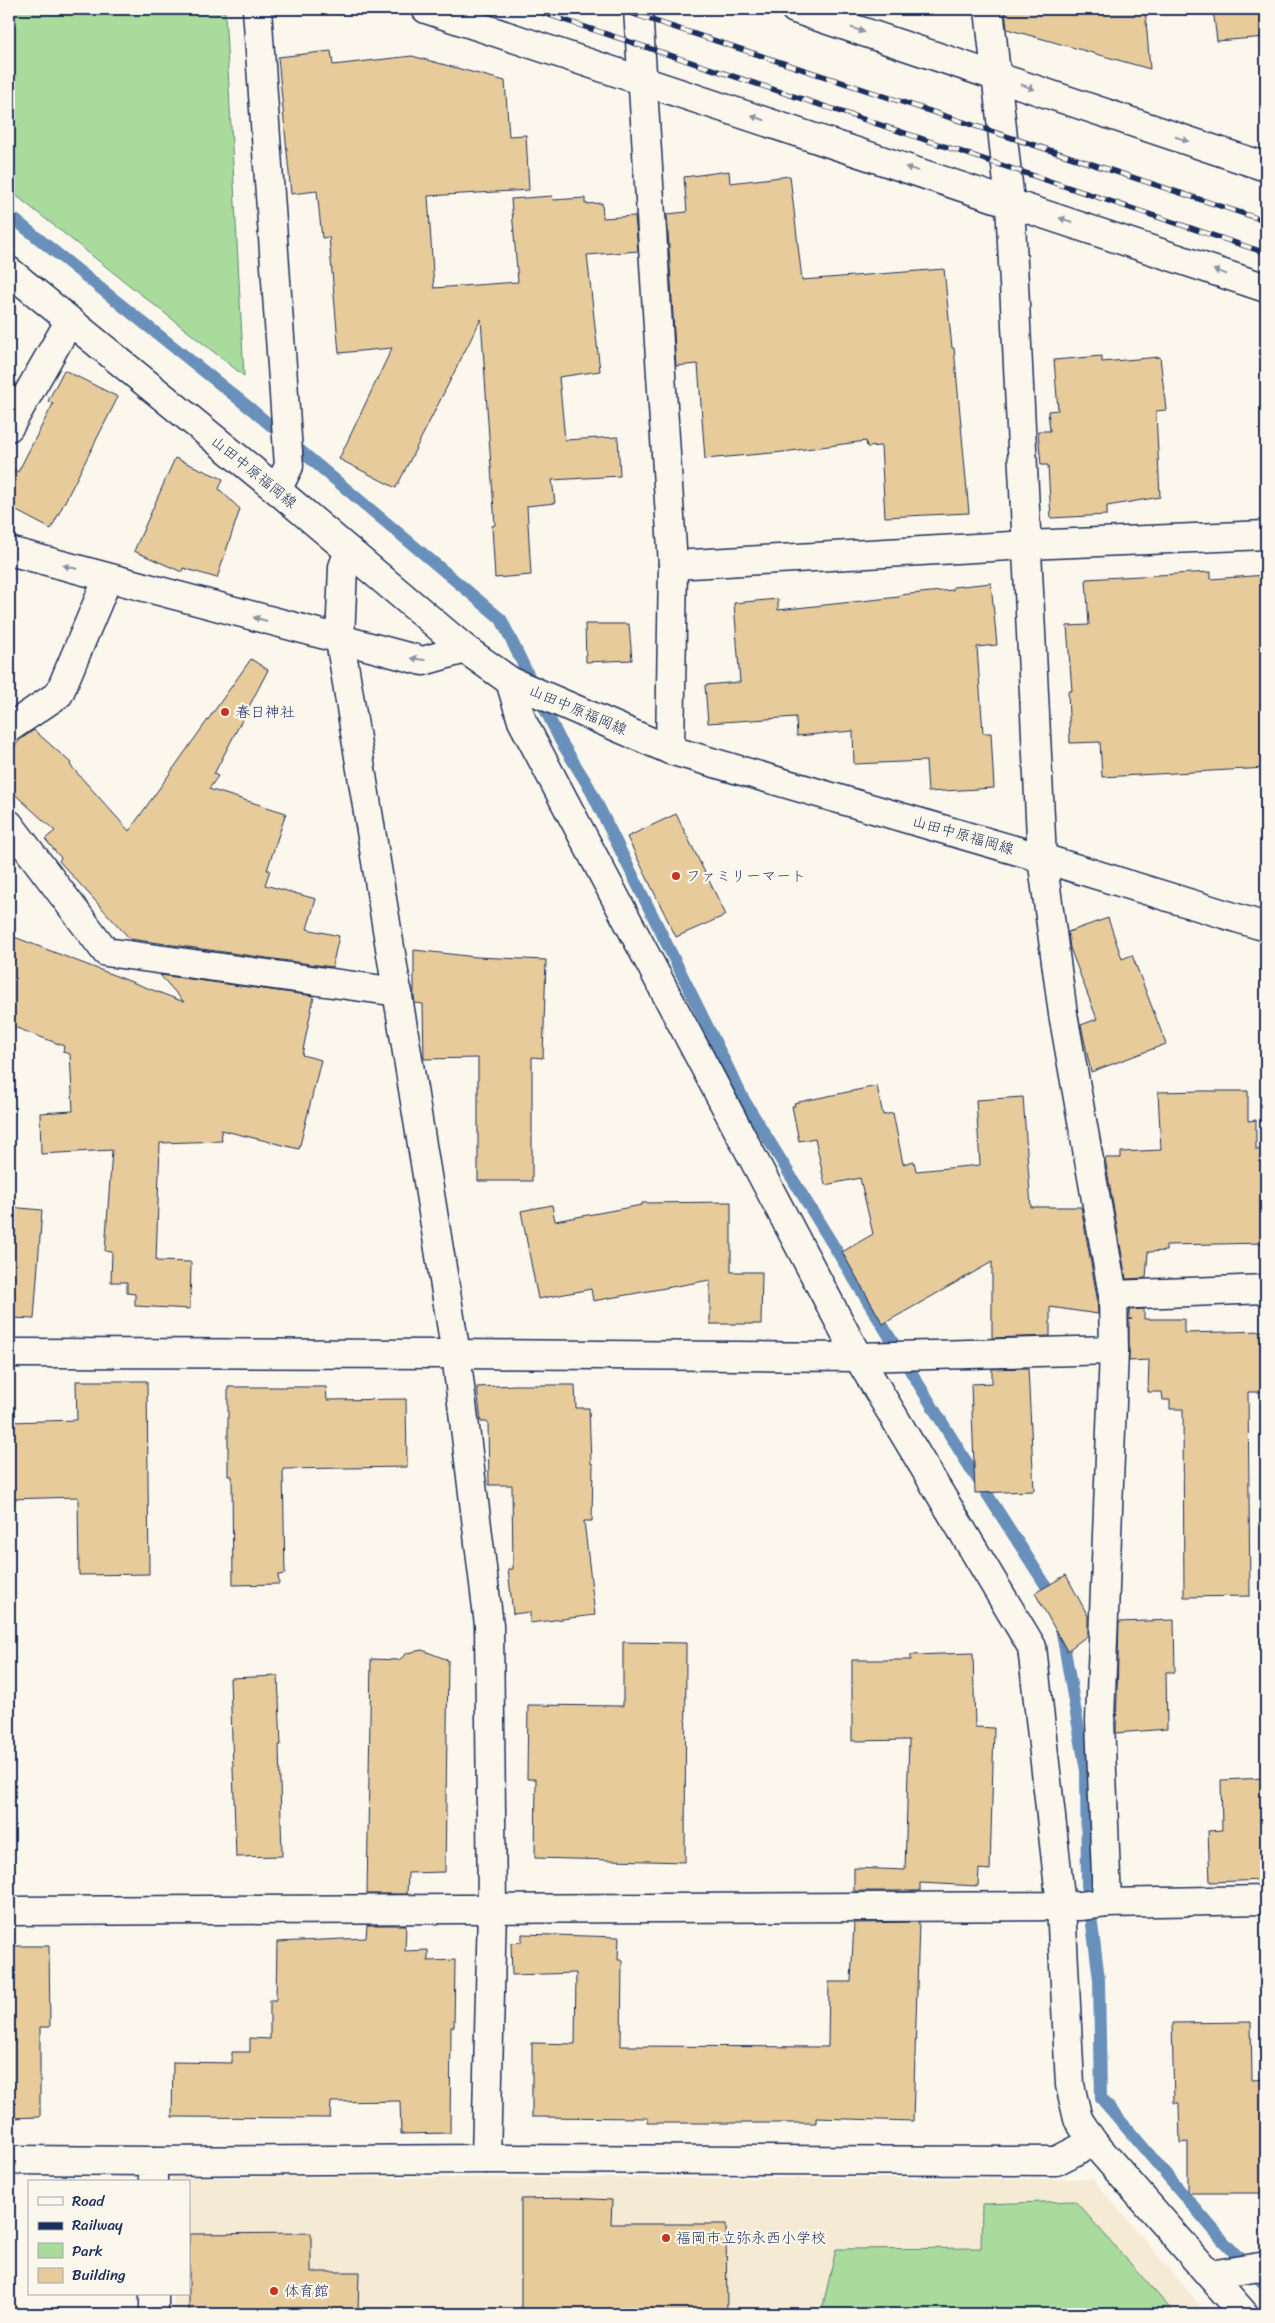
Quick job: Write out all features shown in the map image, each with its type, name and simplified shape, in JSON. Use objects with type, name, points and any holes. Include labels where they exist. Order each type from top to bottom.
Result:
[{"type":"street","points":[[257,9],[289,466],[277,490]]},
{"type":"street","points":[[426,9],[1266,288]]},
{"type":"street","points":[[638,9],[673,566],[670,750]]},
{"type":"street","points":[[795,9],[1266,167]]},
{"type":"street","points":[[989,9],[1010,202],[1042,858],[1063,1014],[1113,1295],[1114,1350],[1100,1720],[1070,2085],[1078,2119],[1093,2142],[1244,2314]]},
{"type":"street","name":"山田中原福岡線","points":[[9,271],[69,322],[277,490],[464,649],[510,681],[670,750],[1042,858],[1266,927]]},
{"type":"street","points":[[9,427],[69,322]]},
{"type":"street","points":[[673,566],[1027,545],[1266,535]]},
{"type":"street","points":[[9,551],[423,661],[464,649]]},
{"type":"street","points":[[349,551],[343,567],[340,640],[456,1354],[489,1625],[492,1908],[486,2159]]},
{"type":"street","points":[[9,728],[59,694],[108,578]]},
{"type":"street","points":[[510,681],[522,721],[858,1357],[1032,1648],[1086,1905]]},
{"type":"street","points":[[9,824],[106,952],[398,992]]},
{"type":"street","points":[[1113,1295],[1266,1289]]},
{"type":"street","points":[[9,1353],[858,1357],[1114,1350]]},
{"type":"street","points":[[9,1911],[1086,1905],[1266,1900]]},
{"type":"street","points":[[9,2160],[153,2171],[486,2159],[1056,2161],[1093,2142]]},
{"type":"street","points":[[1210,2275],[1256,2267]]},
{"type":"street","points":[[154,2296],[154,2314]]},
{"type":"shaded area","name":"福岡市立弥永西小学校","points":[[172,2177],[1093,2179],[1207,2314],[173,2314],[173,2296],[190,2296],[190,2180],[172,2180]]},
{"type":"green space","points":[[9,9],[220,9],[225,11],[244,376],[9,190]]},
{"type":"green space","points":[[1075,2201],[1175,2314],[821,2314],[836,2249],[981,2248],[982,2204]]},
{"type":"building","points":[[1005,9],[1145,9],[1150,69],[1007,29]]},
{"type":"building","points":[[1213,9],[1266,9],[1266,37],[1217,41]]},
{"type":"building","points":[[331,51],[333,65],[412,56],[505,81],[509,136],[526,135],[529,190],[428,196],[434,288],[518,282],[511,199],[552,196],[553,200],[585,198],[585,204],[602,203],[603,218],[635,216],[638,251],[587,255],[600,371],[559,377],[565,440],[618,437],[620,476],[552,480],[555,503],[527,506],[531,575],[495,578],[492,526],[495,525],[481,319],[396,488],[339,459],[392,348],[339,353],[329,237],[322,238],[317,191],[291,194],[278,57]]},
{"type":"building","points":[[729,171],[730,183],[790,176],[802,280],[944,269],[952,348],[954,348],[969,513],[885,517],[881,446],[867,447],[866,441],[783,452],[705,459],[698,364],[676,366],[667,214],[687,212],[684,177]]},
{"type":"building","points":[[1102,356],[1102,362],[1160,357],[1166,410],[1156,411],[1160,497],[1107,506],[1107,515],[1051,518],[1048,465],[1041,465],[1038,431],[1050,431],[1048,411],[1058,410],[1054,360]]},
{"type":"building","points":[[64,370],[118,397],[51,529],[9,507],[9,466],[18,472],[53,404],[48,401]]},
{"type":"building","points":[[175,458],[223,479],[219,489],[240,509],[217,578],[183,568],[182,572],[134,551]]},
{"type":"building","points":[[1211,572],[1211,579],[1266,575],[1266,768],[1102,777],[1100,742],[1070,743],[1068,691],[1072,691],[1067,626],[1089,625],[1086,579]]},
{"type":"building","points":[[991,583],[997,645],[977,647],[983,733],[991,733],[994,788],[928,792],[926,761],[854,764],[853,731],[797,736],[796,717],[708,723],[705,685],[740,682],[734,603],[778,599],[778,610],[899,597],[899,595],[953,590],[953,587]]},
{"type":"building","points":[[585,624],[629,624],[632,660],[586,662]]},
{"type":"building","points":[[251,659],[268,670],[214,774],[218,776],[209,789],[286,813],[267,870],[270,870],[265,885],[316,899],[307,929],[339,936],[332,967],[130,939],[59,861],[61,858],[45,839],[55,831],[9,789],[9,752],[21,739],[34,730],[71,763],[70,765],[129,831]]},
{"type":"building","name":"ファミリーマート","points":[[676,814],[726,915],[676,937],[627,837]]},
{"type":"building","points":[[1108,918],[1122,959],[1132,955],[1166,1044],[1091,1072],[1081,1025],[1097,1019],[1070,948],[1068,932]]},
{"type":"building","points":[[9,935],[184,1002],[160,975],[314,996],[302,1055],[321,1060],[299,1149],[221,1130],[222,1141],[160,1143],[156,1261],[191,1262],[190,1309],[135,1306],[135,1294],[127,1293],[127,1282],[111,1282],[112,1252],[105,1251],[112,1150],[41,1154],[40,1113],[73,1111],[70,1054],[63,1052],[64,1046],[9,1025]]},
{"type":"building","points":[[414,950],[476,957],[546,960],[543,1058],[532,1057],[532,1181],[478,1181],[478,1058],[424,1059],[423,1004],[415,1003],[414,995]]},
{"type":"building","points":[[877,1086],[883,1115],[893,1113],[903,1164],[914,1161],[916,1171],[980,1165],[976,1100],[1023,1097],[1031,1207],[1081,1207],[1097,1297],[1098,1314],[1050,1307],[1050,1336],[992,1338],[992,1262],[883,1324],[842,1252],[873,1234],[860,1178],[825,1185],[815,1138],[799,1141],[792,1106],[795,1106],[794,1103]]},
{"type":"building","points":[[1248,1091],[1248,1121],[1256,1120],[1256,1150],[1266,1149],[1266,1243],[1166,1245],[1166,1251],[1148,1252],[1146,1278],[1126,1279],[1105,1158],[1121,1158],[1121,1152],[1161,1150],[1158,1092]]},
{"type":"building","points":[[731,1202],[731,1272],[762,1272],[761,1324],[710,1324],[710,1280],[593,1301],[591,1289],[538,1299],[521,1211],[552,1205],[555,1221],[642,1205],[642,1203]]},
{"type":"building","points":[[9,1207],[42,1210],[34,1319],[9,1318]]},
{"type":"building","points":[[1144,1309],[1144,1319],[1184,1319],[1184,1333],[1266,1331],[1266,1392],[1248,1392],[1250,1596],[1184,1597],[1183,1409],[1170,1409],[1170,1400],[1163,1400],[1162,1392],[1148,1392],[1149,1360],[1129,1361],[1129,1310]]},
{"type":"building","points":[[1028,1368],[1034,1491],[975,1493],[971,1384],[992,1383],[992,1369]]},
{"type":"building","points":[[76,1381],[147,1381],[149,1574],[79,1575],[78,1497],[9,1499],[9,1422],[77,1420]]},
{"type":"building","points":[[575,1385],[576,1408],[589,1408],[591,1464],[593,1464],[592,1521],[584,1521],[595,1615],[530,1623],[530,1612],[513,1614],[508,1569],[513,1569],[512,1485],[489,1485],[488,1422],[481,1422],[477,1387]]},
{"type":"building","points":[[228,1387],[326,1387],[327,1400],[406,1399],[407,1467],[283,1469],[285,1574],[278,1575],[279,1584],[233,1585],[232,1476],[228,1476]]},
{"type":"building","points":[[1066,1575],[1088,1616],[1088,1635],[1067,1651],[1035,1593]]},
{"type":"building","points":[[1174,1620],[1175,1672],[1166,1672],[1167,1729],[1116,1733],[1119,1622]]},
{"type":"building","points":[[623,1642],[686,1643],[685,1862],[535,1858],[536,1779],[527,1779],[528,1705],[623,1706]]},
{"type":"building","points":[[422,1650],[448,1660],[445,1872],[408,1873],[407,1894],[367,1894],[371,1659],[399,1660],[407,1653]]},
{"type":"building","points":[[973,1653],[975,1727],[994,1728],[990,1870],[979,1869],[978,1886],[920,1883],[920,1891],[854,1891],[854,1868],[905,1870],[909,1740],[852,1741],[852,1660],[911,1660],[911,1655]]},
{"type":"building","points":[[278,1676],[282,1856],[236,1857],[230,1678]]},
{"type":"building","points":[[1266,1778],[1266,1880],[1210,1882],[1208,1831],[1222,1830],[1221,1780]]},
{"type":"building","points":[[919,1922],[913,2121],[816,2118],[816,2123],[648,2123],[648,2118],[532,2117],[532,2043],[575,2044],[576,1973],[512,1975],[511,1943],[522,1942],[522,1934],[619,1937],[618,1960],[622,1960],[621,2046],[828,2047],[829,1982],[851,1982],[854,1923]]},
{"type":"building","points":[[367,1925],[406,1925],[405,1951],[428,1950],[428,1961],[455,1960],[454,2027],[451,2027],[450,2133],[401,2134],[400,2101],[331,2102],[330,2118],[172,2117],[173,2062],[232,2063],[232,2052],[250,2052],[250,2038],[270,2039],[270,2000],[276,2000],[277,1942],[366,1938]]},
{"type":"building","points":[[9,1946],[49,1946],[50,2027],[40,2027],[40,2117],[9,2118]]},
{"type":"building","points":[[1251,2022],[1252,2080],[1266,2079],[1266,2193],[1188,2193],[1188,2142],[1180,2143],[1179,2103],[1174,2103],[1172,2023]]},
{"type":"building","points":[[573,2198],[612,2200],[611,2224],[726,2224],[727,2314],[521,2314],[521,2199]]},
{"type":"building","name":"体育館","points":[[311,2233],[311,2272],[359,2272],[358,2314],[189,2314],[190,2234]]},
{"type":"waterway","points":[[9,215],[251,409],[501,619],[560,740],[589,787],[744,1100],[964,1458],[1048,1589],[1052,1603]]},
{"type":"waterway","points":[[1062,1633],[1086,1771],[1087,1885],[1099,1979],[1101,2098],[1224,2242],[1266,2286]]},
{"type":"railway","points":[[531,9],[1266,253]]},
{"type":"railway","points":[[618,9],[1266,221]]},
{"type":"place","name":"春日神社","points":[[225,712]]},
{"type":"place","name":"ファミリーマート","points":[[676,876]]},
{"type":"place","name":"福岡市立弥永西小学校","points":[[666,2238]]},
{"type":"place","name":"体育館","points":[[274,2291]]}]
